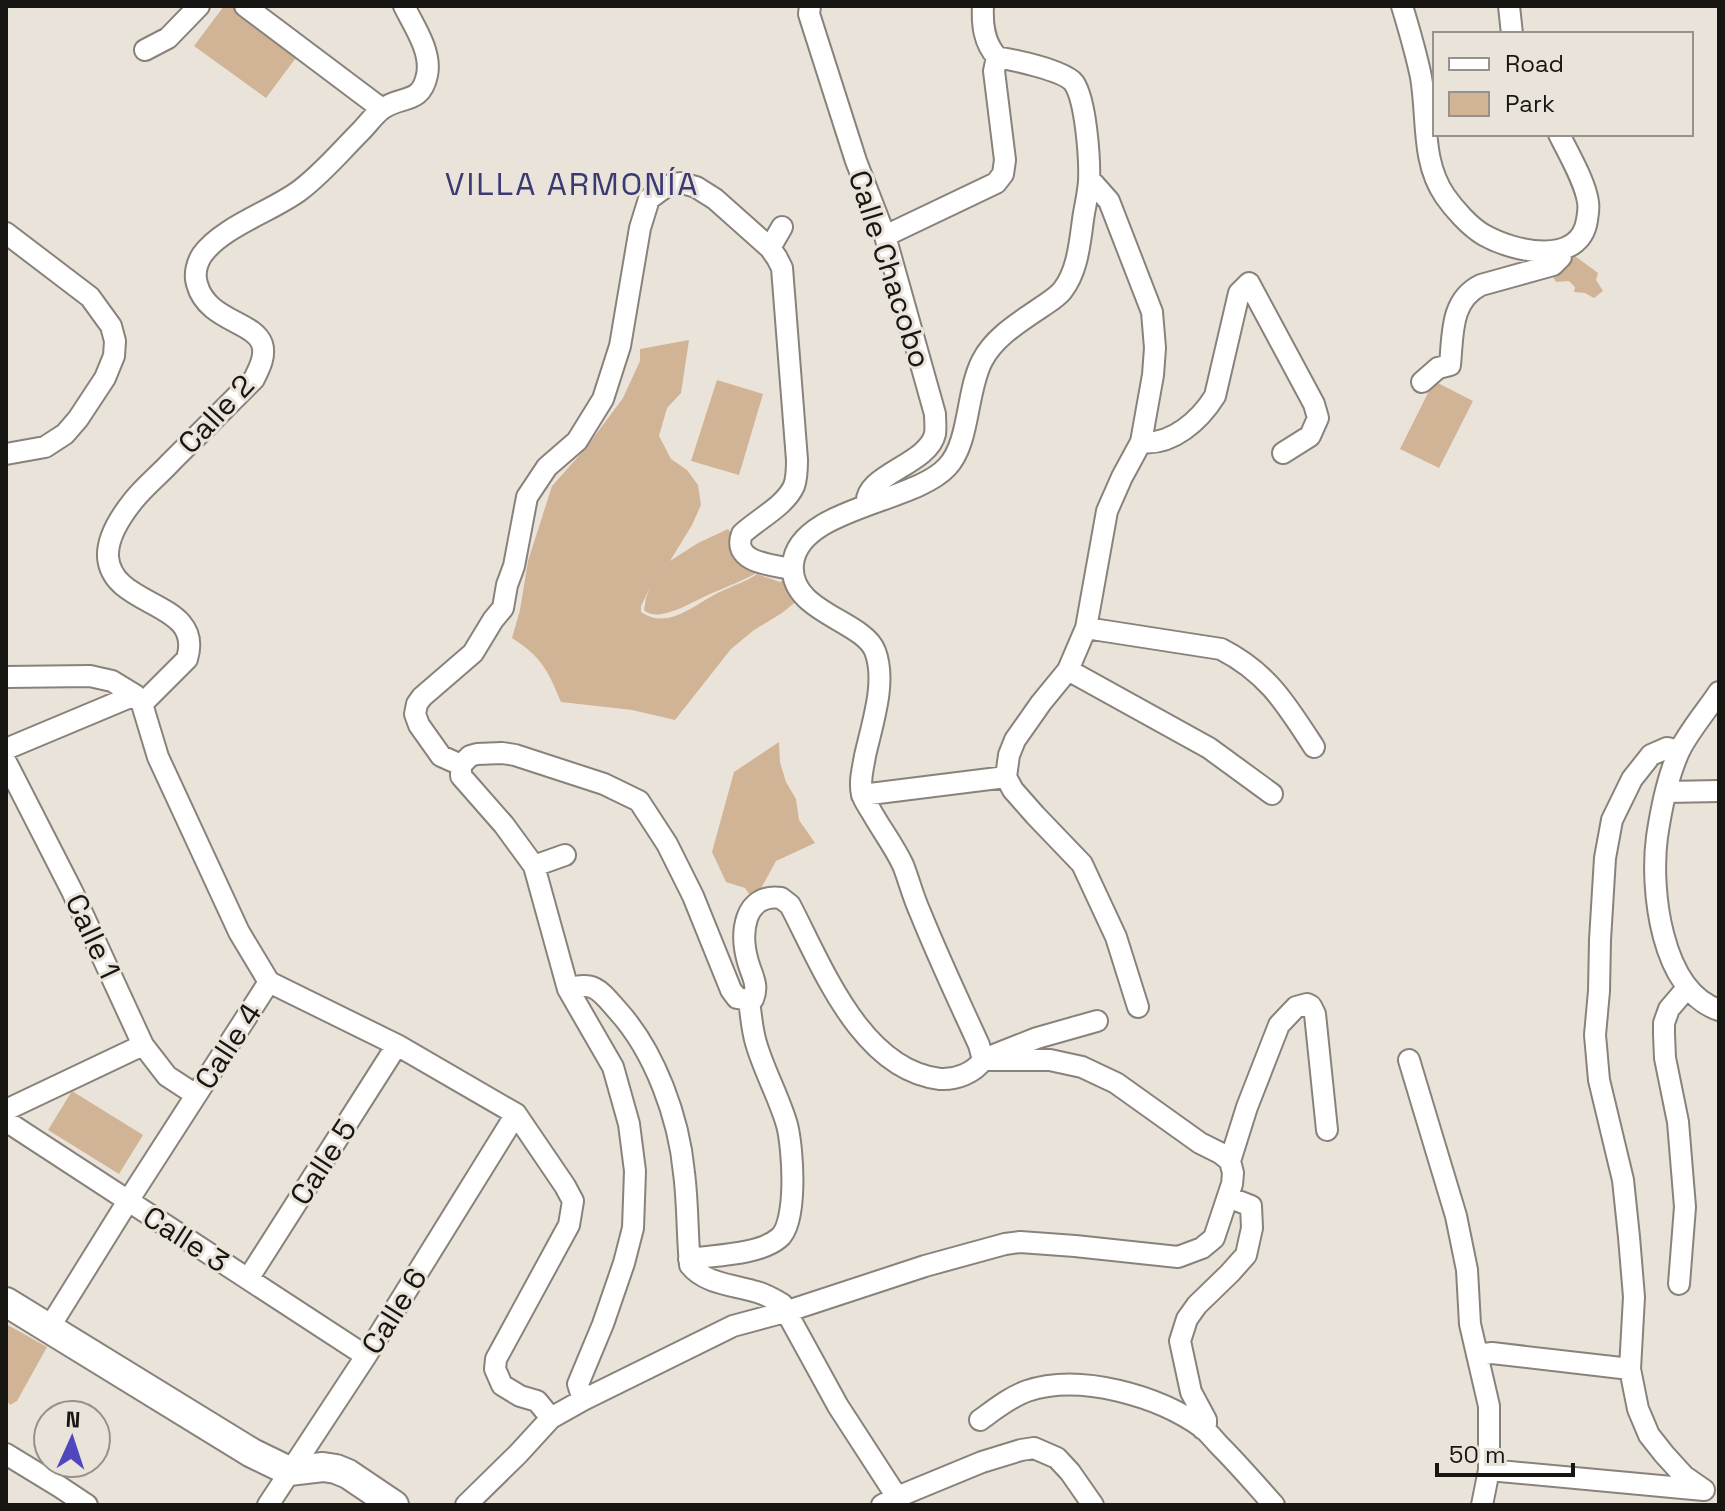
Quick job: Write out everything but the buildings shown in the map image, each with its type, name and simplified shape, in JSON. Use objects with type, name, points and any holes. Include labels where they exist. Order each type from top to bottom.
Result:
[{"type":"main road","points":[[6,1302],[252,1453],[289,1471],[323,1467],[336,1469],[394,1505]]},
{"type":"street","points":[[145,50],[168,38],[199,6]]},
{"type":"street","points":[[245,6],[382,109]]},
{"type":"street","name":"Calle 2","points":[[6,749],[139,699],[187,659],[189,638],[184,626],[176,617],[126,588],[113,572],[108,558],[117,526],[133,501],[254,379],[261,366],[262,343],[215,311],[201,297],[195,279],[197,266],[202,255],[219,239],[299,191],[382,109],[394,102],[415,97],[425,84],[427,55],[404,6]]},
{"type":"street","name":"Calle Chacobo","points":[[810,6],[809,14],[856,161],[885,236],[935,414],[935,435],[928,448],[873,486],[866,499],[867,505]]},
{"type":"street","points":[[885,236],[996,183],[1003,174],[1005,160],[994,71],[997,57],[986,40],[983,6]]},
{"type":"street","points":[[1402,6],[1421,79],[1432,173],[1446,197],[1482,234],[1527,250],[1561,251],[1574,245],[1584,235],[1589,203],[1560,136]]},
{"type":"street","points":[[1509,6],[1512,32]]},
{"type":"street","points":[[983,1060],[919,912],[902,863],[862,795],[862,773],[880,684],[879,662],[874,647],[865,636],[830,617],[808,600],[797,584],[792,569],[793,560],[806,537],[817,528],[867,505],[923,485],[946,468],[959,451],[971,391],[983,359],[1000,337],[1061,294],[1070,279],[1089,182],[1082,105],[1075,84],[1066,76],[1026,62],[997,57]]},
{"type":"street","points":[[1089,182],[1109,201],[1152,312],[1155,348],[1153,375],[1141,442],[1107,511],[1086,628],[1068,670],[1015,740],[1006,777],[1013,790],[1082,864],[1116,937],[1138,1007]]},
{"type":"street","points":[[461,765],[441,756],[419,725],[415,714],[417,704],[473,653],[503,608],[527,497],[547,467],[577,441],[603,399],[620,346],[640,228],[649,199],[673,184],[696,187],[715,199],[770,248],[782,268],[797,476],[785,499],[742,534],[740,546],[744,555],[754,561],[792,569]]},
{"type":"street","points":[[770,248],[782,227]]},
{"type":"street","points":[[6,233],[90,297],[111,326],[115,341],[114,356],[105,378],[65,434],[45,447],[6,454]]},
{"type":"street","points":[[1422,382],[1438,368],[1450,365],[1454,319],[1470,290],[1553,265],[1561,257],[1561,251]]},
{"type":"street","points":[[1141,442],[1151,443],[1175,434],[1207,408],[1215,396],[1239,293],[1249,283],[1314,404],[1318,418],[1310,436],[1283,453]]},
{"type":"street","points":[[1086,628],[1221,649],[1229,653],[1258,673],[1283,699],[1314,747]]},
{"type":"street","points":[[1068,670],[1209,748],[1272,794]]},
{"type":"street","points":[[6,677],[90,676],[112,681],[139,699]]},
{"type":"street","points":[[1719,692],[1679,751],[1657,839],[1656,879],[1661,926],[1673,962],[1687,988],[1708,1007],[1719,1010]]},
{"type":"street","name":"Calle 4","points":[[49,1328],[269,982],[239,932],[158,757],[139,699]]},
{"type":"street","points":[[1489,1470],[1704,1490],[1684,1476],[1649,1435],[1638,1409],[1630,1369],[1634,1297],[1623,1180],[1599,1080],[1595,1035],[1605,858],[1612,820],[1632,779],[1651,755],[1667,748],[1679,751]]},
{"type":"street","points":[[583,1400],[578,1384],[603,1324],[633,1228],[635,1171],[629,1124],[613,1067],[568,989],[534,866],[504,825],[461,776],[461,765],[470,756],[515,755],[604,784],[639,801],[667,844],[693,896],[737,998],[753,999],[757,988],[747,960],[745,933],[748,914],[756,902],[764,898],[781,898],[790,905],[839,1000],[855,1024],[879,1049],[911,1072],[945,1079],[963,1076],[977,1068],[983,1060],[1037,1038],[1097,1021]]},
{"type":"street","name":"Calle 1","points":[[6,762],[72,891],[143,1045],[167,1076],[196,1095]]},
{"type":"street","points":[[862,795],[1006,777]]},
{"type":"street","points":[[1667,792],[1719,791]]},
{"type":"street","points":[[534,866],[565,855]]},
{"type":"street","points":[[269,982],[397,1045],[516,1114],[565,1186],[573,1201],[569,1225],[496,1359],[495,1369],[502,1385],[520,1396],[537,1401],[551,1418]]},
{"type":"street","points":[[568,989],[588,985],[605,995],[626,1019],[657,1074],[675,1120],[684,1172],[690,1265],[707,1278],[770,1297],[782,1304],[889,1501],[982,1462],[1034,1448],[1057,1458],[1093,1505]]},
{"type":"street","points":[[1679,1284],[1685,1207],[1678,1122],[1665,1058],[1664,1023],[1669,1009],[1687,988]]},
{"type":"street","points":[[689,1259],[769,1245],[788,1228],[793,1183],[787,1126],[756,1042],[749,1000]]},
{"type":"street","points":[[466,1505],[551,1418],[733,1326],[1005,1244],[1020,1242],[1075,1246],[1178,1257],[1202,1248],[1214,1238],[1233,1173],[1230,1161],[1279,1025],[1303,1004],[1311,1006],[1315,1014],[1327,1130]]},
{"type":"street","points":[[8,1107],[143,1045]]},
{"type":"street","name":"Calle 5","points":[[248,1279],[397,1045]]},
{"type":"street","points":[[983,1060],[1050,1060],[1082,1067],[1116,1083],[1230,1161]]},
{"type":"street","points":[[1409,1060],[1456,1216],[1467,1270],[1470,1324],[1489,1406],[1489,1470],[1482,1505]]},
{"type":"street","name":"Calle 3","points":[[8,1107],[128,1201],[366,1356]]},
{"type":"street","name":"Calle 6","points":[[268,1505],[366,1356],[516,1114]]},
{"type":"street","points":[[1203,1429],[1206,1420],[1191,1392],[1180,1341],[1187,1319],[1197,1305],[1246,1255],[1252,1228],[1251,1206],[1228,1197]]},
{"type":"street","points":[[1477,1355],[1492,1353],[1630,1369]]},
{"type":"street","points":[[980,1420],[1027,1391],[1063,1385],[1090,1385],[1119,1391],[1150,1400],[1203,1429],[1274,1505]]},
{"type":"street","points":[[6,1454],[87,1505]]},
{"type":"green space","points":[[224,6],[231,6],[298,55],[266,98],[194,46]]},
{"type":"green space","points":[[1575,256],[1598,273],[1596,280],[1603,291],[1594,298],[1574,292],[1575,287],[1569,281],[1556,282],[1552,275]]},
{"type":"green space","points":[[689,340],[681,393],[667,408],[659,436],[671,459],[687,470],[698,485],[701,505],[670,561],[728,529],[758,572],[662,614],[644,610],[651,586],[641,606],[641,612],[662,619],[673,617],[757,574],[780,582],[790,575],[810,590],[731,649],[675,720],[632,710],[561,702],[543,666],[512,638],[528,561],[552,486],[585,449],[623,398],[640,361],[640,349]]},
{"type":"green space","points":[[717,380],[763,394],[739,475],[691,461]]},
{"type":"green space","points":[[1434,381],[1473,401],[1439,468],[1400,449]]},
{"type":"green space","points":[[779,742],[780,762],[786,782],[796,799],[799,820],[815,843],[776,861],[754,901],[745,888],[726,882],[712,852],[734,772]]},
{"type":"green space","points":[[72,1091],[143,1135],[119,1174],[48,1130]]},
{"type":"green space","points":[[6,1324],[47,1347],[17,1401],[10,1405],[6,1399]]},
{"type":"district","name":"VILLA ARMONÍA","points":[[572,184]]}]
